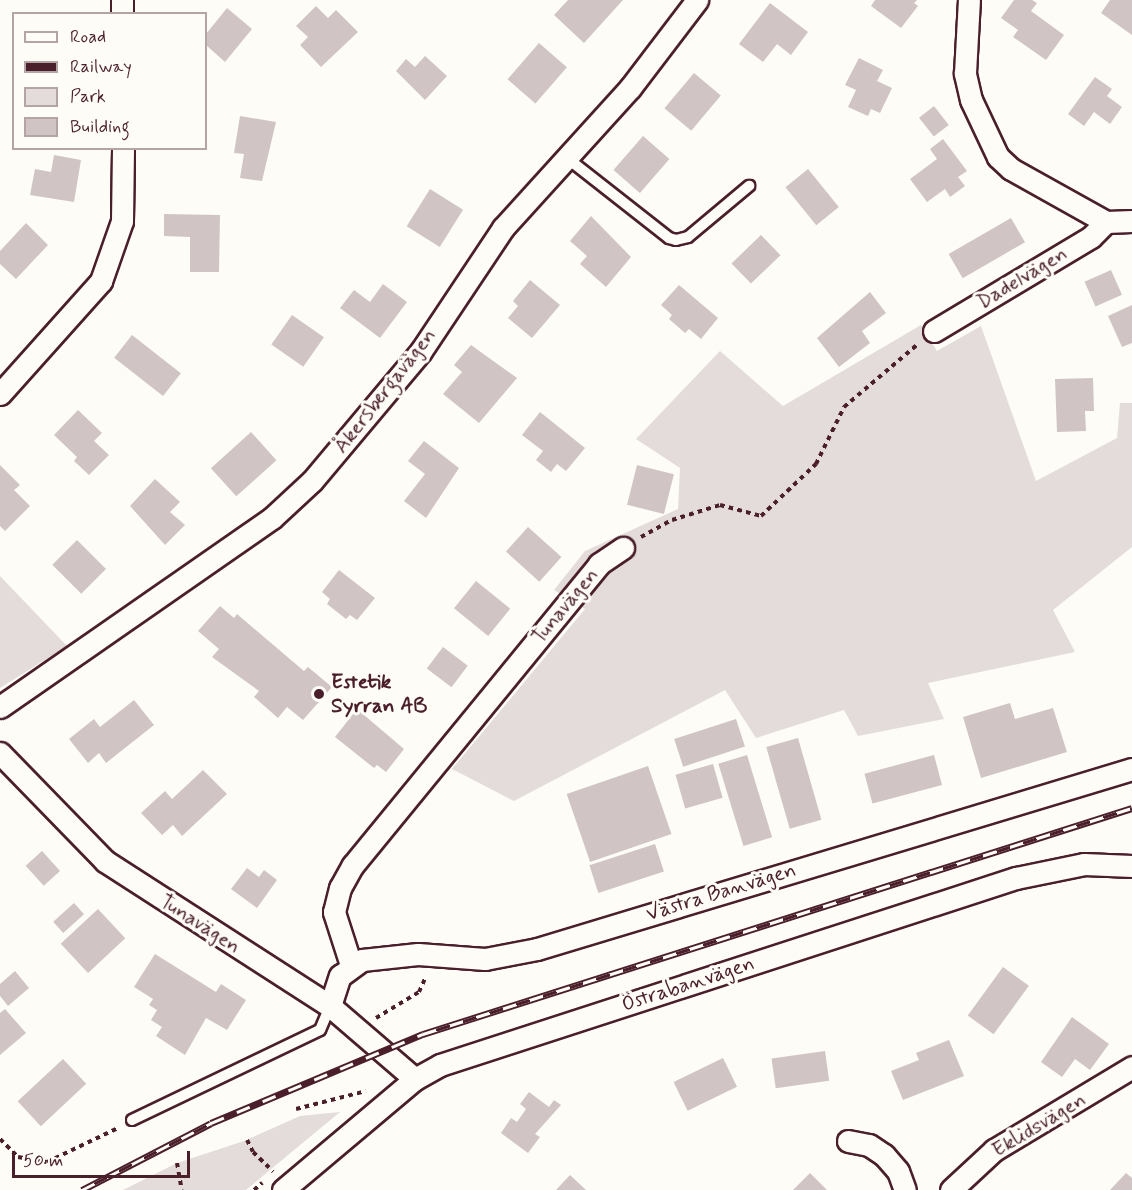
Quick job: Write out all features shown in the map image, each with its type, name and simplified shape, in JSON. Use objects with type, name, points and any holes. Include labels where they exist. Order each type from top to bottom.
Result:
[{"type":"street","name":"Åkersbergavägen","points":[[0,707],[272,518],[312,481],[421,351],[487,248],[630,88],[697,0]]},
{"type":"street","points":[[969,0],[965,74],[971,100],[998,158],[1011,169],[1106,222],[1132,221]]},
{"type":"street","points":[[0,394],[100,282],[122,221],[123,150]]},
{"type":"street","name":"Dadelvägen","points":[[934,331],[1091,237],[1106,222]]},
{"type":"street","name":"Tunavägen","points":[[351,965],[334,912],[340,888],[353,865],[599,564],[623,548]]},
{"type":"street","name":"Tunavägen","points":[[0,753],[105,861],[330,1006],[359,1028],[415,1079]]},
{"type":"street","name":"Västra Banvägen","points":[[351,965],[386,955],[484,959],[537,949],[1132,769]]},
{"type":"street","name":"Östrabanvägen","points":[[284,1181],[415,1079],[501,1044],[1016,878],[1084,864],[1132,866]]},
{"type":"street","points":[[330,1006],[340,976],[351,965]]},
{"type":"street","name":"Eklidsvägen","points":[[951,1190],[994,1150],[1132,1067]]},
{"type":"street","points":[[848,1141],[869,1145],[884,1155],[898,1171],[905,1190]]},
{"type":"lane","points":[[567,158],[676,240],[688,237],[749,186]]},
{"type":"lane","points":[[132,1120],[320,1030],[330,1006]]},
{"type":"path","points":[[623,548],[672,520],[720,506],[761,516],[816,464],[844,407],[934,331]]},
{"type":"path","points":[[359,1028],[419,992],[434,956]]},
{"type":"path","points":[[296,1109],[339,1095],[372,1090],[368,1097]]},
{"type":"path","points":[[0,1139],[18,1157],[47,1162],[132,1120]]},
{"type":"path","points":[[247,1140],[253,1152],[284,1181]]},
{"type":"path","points":[[177,1163],[182,1190]]},
{"type":"path","points":[[254,1190],[284,1181]]},
{"type":"green space","points":[[921,325],[937,351],[981,326],[1036,481],[1117,438],[1120,403],[1132,403],[1132,547],[1053,610],[1075,652],[928,683],[944,719],[858,736],[844,710],[756,738],[725,690],[514,801],[452,769],[585,609],[554,590],[585,551],[678,509],[680,468],[636,439],[720,351],[783,406]]},
{"type":"green space","points":[[0,576],[67,646],[0,688]]},
{"type":"green space","points":[[340,1112],[246,1190],[123,1190],[177,1163],[244,1141],[300,1116]]},
{"type":"building","points":[[568,0],[623,0],[584,43],[554,15]]},
{"type":"building","points":[[875,0],[917,0],[914,3],[918,6],[901,28],[871,6]]},
{"type":"building","points":[[1014,0],[1032,0],[1037,3],[1031,11],[1064,35],[1046,60],[1013,37],[1018,30],[1001,18]]},
{"type":"building","points":[[1110,0],[1132,0],[1132,35],[1101,13]]},
{"type":"building","points":[[770,3],[808,32],[791,55],[777,44],[763,62],[739,44]]},
{"type":"building","points":[[316,6],[328,18],[336,10],[358,32],[321,67],[300,45],[308,37],[296,26]]},
{"type":"building","points":[[227,8],[252,29],[225,62],[207,46],[207,33]]},
{"type":"building","points":[[539,43],[567,67],[535,104],[508,79]]},
{"type":"building","points":[[425,56],[447,76],[425,100],[396,71],[406,59],[415,67]]},
{"type":"building","points":[[859,58],[883,70],[877,81],[892,88],[880,113],[871,109],[868,116],[848,107],[856,90],[845,85]]},
{"type":"building","points":[[694,73],[721,95],[691,131],[664,108]]},
{"type":"building","points":[[1095,77],[1112,89],[1107,96],[1122,107],[1110,124],[1094,112],[1084,126],[1068,114]]},
{"type":"building","points":[[934,106],[949,125],[934,137],[919,118]]},
{"type":"building","points":[[240,116],[276,122],[262,181],[240,178],[244,154],[234,153]]},
{"type":"building","points":[[643,136],[669,159],[640,193],[613,170]]},
{"type":"building","points":[[943,139],[967,171],[958,177],[965,186],[950,197],[945,189],[927,202],[910,179],[937,159],[930,149]]},
{"type":"building","points":[[54,155],[81,160],[74,202],[30,195],[35,169],[51,172]]},
{"type":"building","points":[[808,169],[839,207],[816,225],[785,187]]},
{"type":"building","points":[[430,189],[463,210],[440,247],[407,226]]},
{"type":"building","points":[[164,214],[220,215],[219,272],[190,272],[190,237],[164,236]]},
{"type":"building","points":[[591,216],[631,257],[606,287],[580,264],[587,256],[570,241]]},
{"type":"building","points":[[1011,218],[1025,242],[963,278],[949,254]]},
{"type":"building","points":[[26,223],[48,245],[16,279],[0,264],[0,251]]},
{"type":"building","points":[[761,235],[780,255],[751,284],[732,263]]},
{"type":"building","points":[[1111,270],[1122,295],[1095,306],[1085,282]]},
{"type":"building","points":[[530,280],[560,305],[532,338],[508,318],[518,306],[513,301]]},
{"type":"building","points":[[383,284],[407,302],[380,338],[340,308],[354,290],[370,302]]},
{"type":"building","points":[[679,285],[718,318],[701,339],[689,329],[685,333],[669,319],[672,315],[661,305]]},
{"type":"building","points":[[870,292],[886,313],[862,331],[870,343],[839,367],[817,338]]},
{"type":"building","points":[[1132,305],[1132,343],[1122,347],[1108,316]]},
{"type":"building","points":[[292,315],[324,337],[303,367],[271,344]]},
{"type":"building","points":[[132,335],[181,373],[163,396],[114,358]]},
{"type":"building","points":[[471,345],[517,378],[479,423],[443,394],[462,372],[454,365]]},
{"type":"building","points":[[1093,378],[1094,411],[1085,411],[1086,431],[1057,432],[1055,379]]},
{"type":"building","points":[[78,410],[102,433],[94,441],[109,455],[89,475],[74,461],[77,457],[54,435]]},
{"type":"building","points":[[540,412],[585,448],[566,471],[557,464],[551,472],[536,460],[543,451],[522,435]]},
{"type":"building","points":[[251,432],[276,460],[236,496],[211,468]]},
{"type":"building","points":[[424,441],[459,468],[426,518],[404,501],[425,474],[408,461]]},
{"type":"building","points":[[0,465],[20,485],[14,490],[30,506],[5,531],[0,526]]},
{"type":"building","points":[[637,465],[674,474],[664,514],[627,505]]},
{"type":"building","points":[[155,479],[180,502],[170,512],[185,525],[165,545],[130,506]]},
{"type":"building","points":[[528,527],[561,557],[539,582],[506,552]]},
{"type":"building","points":[[77,540],[106,569],[81,594],[52,565]]},
{"type":"building","points":[[339,570],[375,598],[357,620],[350,615],[346,619],[327,604],[330,599],[322,592]]},
{"type":"building","points":[[476,581],[510,609],[488,636],[454,608]]},
{"type":"building","points":[[220,606],[234,618],[237,614],[304,671],[308,667],[332,687],[303,720],[287,707],[278,718],[254,697],[259,691],[212,657],[219,649],[198,631]]},
{"type":"building","points":[[443,647],[468,666],[452,687],[427,669]]},
{"type":"building","points":[[134,700],[154,725],[106,763],[99,753],[88,763],[69,739],[94,719],[100,727]]},
{"type":"building","points":[[1010,703],[1015,719],[1053,708],[1067,752],[981,778],[963,717]]},
{"type":"building","points":[[357,709],[404,749],[386,772],[377,765],[374,768],[335,737]]},
{"type":"building","points":[[736,719],[745,747],[683,767],[674,739]]},
{"type":"building","points":[[798,738],[821,820],[790,829],[766,747]]},
{"type":"building","points":[[747,755],[772,837],[743,846],[718,764]]},
{"type":"building","points":[[934,755],[942,785],[872,804],[864,774]]},
{"type":"building","points":[[713,764],[723,798],[685,808],[676,775]]},
{"type":"building","points":[[648,766],[671,834],[590,862],[567,794]]},
{"type":"building","points":[[203,770],[227,794],[182,836],[173,825],[162,835],[141,813],[165,791],[172,799]]},
{"type":"building","points":[[655,844],[664,872],[598,893],[589,865]]},
{"type":"building","points":[[42,851],[60,871],[44,886],[26,866]]},
{"type":"building","points":[[247,868],[259,877],[264,870],[277,880],[257,908],[231,889]]},
{"type":"building","points":[[74,903],[84,914],[63,933],[53,922]]},
{"type":"building","points":[[98,909],[125,938],[88,973],[61,944]]},
{"type":"building","points":[[155,954],[216,992],[221,984],[246,1000],[227,1030],[206,1018],[185,1055],[156,1036],[162,1027],[151,1020],[157,1010],[149,1005],[153,999],[134,987]]},
{"type":"building","points":[[1003,967],[1029,986],[994,1034],[968,1016]]},
{"type":"building","points":[[15,971],[29,988],[8,1006],[0,996],[0,984]]},
{"type":"building","points":[[5,1009],[26,1033],[0,1055],[0,1013]]},
{"type":"building","points":[[1072,1017],[1109,1044],[1090,1070],[1075,1059],[1062,1077],[1041,1062]]},
{"type":"building","points":[[949,1040],[964,1076],[903,1100],[891,1071],[919,1060],[916,1053]]},
{"type":"building","points":[[825,1051],[829,1081],[776,1088],[772,1059]]},
{"type":"building","points":[[723,1058],[737,1087],[688,1111],[674,1082]]},
{"type":"building","points":[[63,1059],[86,1084],[41,1126],[18,1101]]},
{"type":"building","points":[[529,1092],[549,1107],[554,1100],[561,1105],[535,1134],[540,1137],[528,1153],[501,1133],[511,1118],[517,1122],[526,1109],[520,1104]]},
{"type":"building","points":[[810,1173],[827,1190],[793,1190]]},
{"type":"building","points":[[1126,1173],[1132,1178],[1132,1190],[1110,1190]]},
{"type":"building","points":[[570,1175],[586,1190],[556,1190]]},
{"type":"railway","points":[[82,1190],[211,1123],[423,1034],[1132,808]]},
{"type":"place","name":"Estetik Syrran AB","points":[[319,694]]}]
